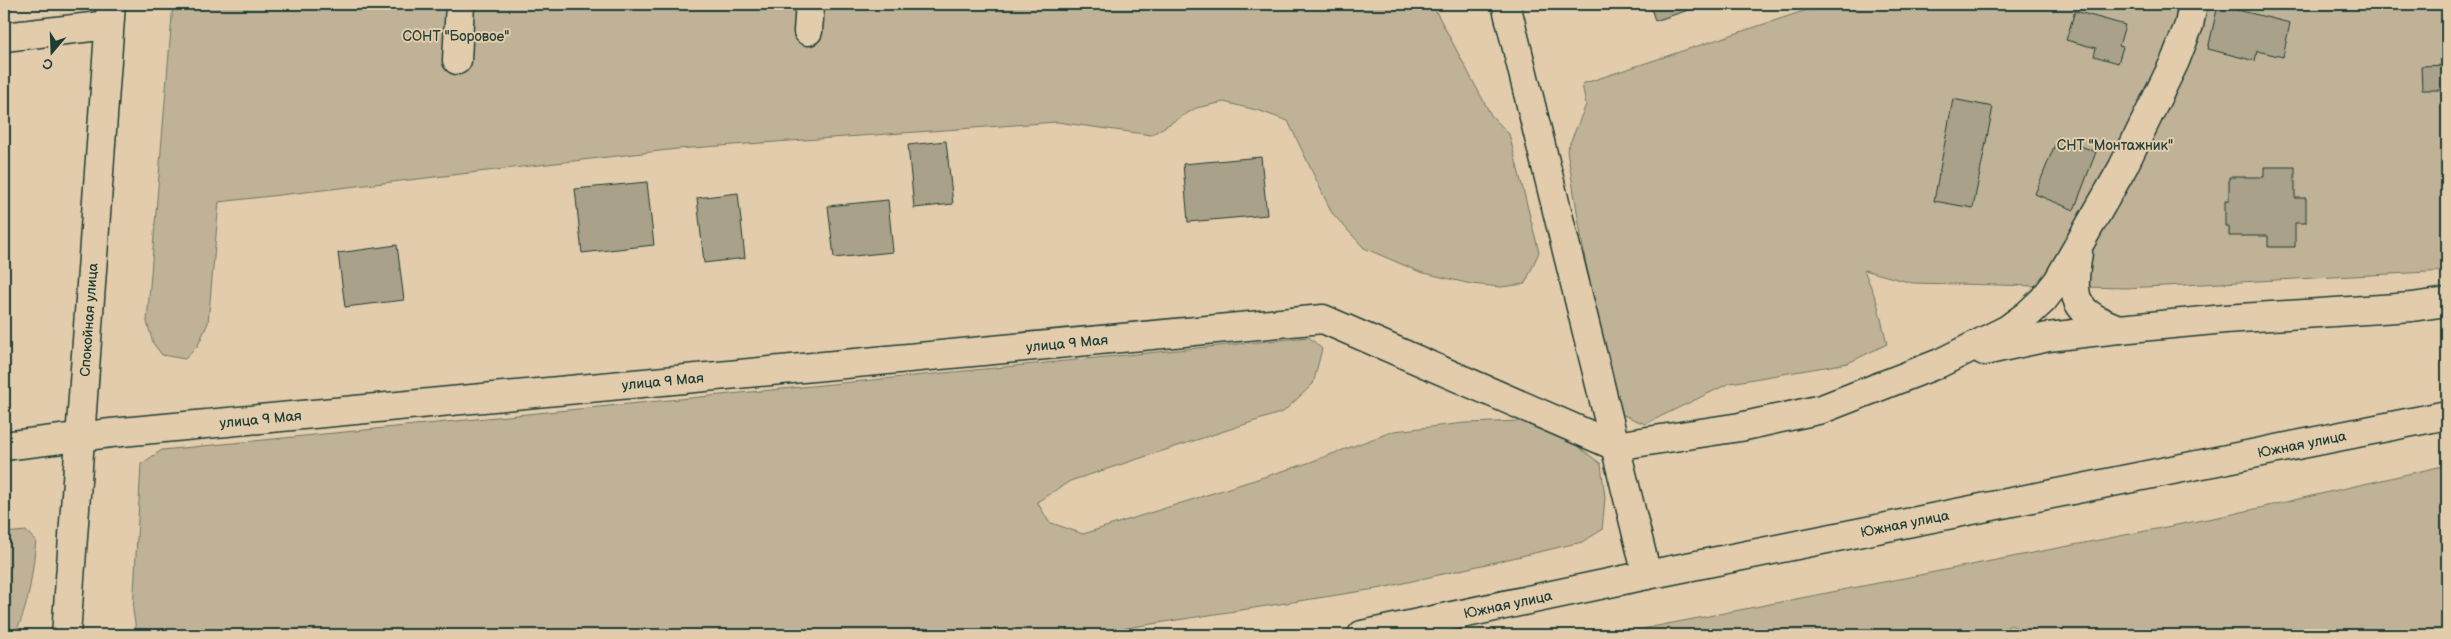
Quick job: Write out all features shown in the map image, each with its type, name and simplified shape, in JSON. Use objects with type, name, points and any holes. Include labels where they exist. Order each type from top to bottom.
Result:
[{"type":"street","points":[[457,60],[460,4]]},
{"type":"street","points":[[808,31],[810,4]]},
{"type":"street","points":[[1506,4],[1647,575]]},
{"type":"street","points":[[1940,363],[2008,328],[2027,315],[2043,300],[2058,281],[2079,248],[2122,169],[2175,61],[2189,25],[2192,4]]},
{"type":"street","points":[[4,37],[110,14]]},
{"type":"street","name":"Спокойная улица","points":[[66,635],[110,14]]},
{"type":"street","points":[[2079,248],[2075,294],[2081,309],[2094,320],[2118,329]]},
{"type":"street","points":[[1615,446],[1740,427],[1822,409],[1940,363],[1993,348],[2048,337],[2225,319],[2412,308],[2447,302]]},
{"type":"street","name":"улица 9 Мая","points":[[4,446],[79,436],[1323,319],[1615,446]]},
{"type":"street","name":"Южная улица","points":[[1362,635],[1647,575],[2447,414]]},
{"type":"green space","name":"СОНТ \"Боровое\"","points":[[173,4],[1432,4],[1491,115],[1509,134],[1539,252],[1525,284],[1501,287],[1471,284],[1420,272],[1364,248],[1332,213],[1288,121],[1260,111],[1224,102],[1196,108],[1151,135],[1057,122],[677,149],[219,202],[208,323],[197,347],[185,359],[162,355],[153,343],[147,322]]},
{"type":"green space","name":"СНТ \"Монтажник\"","points":[[1812,4],[2447,4],[2447,271],[2126,288],[1912,283],[1864,270],[1877,302],[1887,344],[1848,363],[1730,383],[1645,424],[1621,414],[1585,260],[1567,150],[1586,105],[1582,84],[1813,8]]},
{"type":"green space","points":[[1309,337],[1322,349],[1313,384],[1283,412],[1070,481],[1037,502],[1049,522],[1083,534],[1305,464],[1394,431],[1465,423],[1524,421],[1566,437],[1601,464],[1605,498],[1602,530],[1582,542],[1382,588],[1081,635],[137,635],[133,611],[141,464],[162,450]]},
{"type":"green space","points":[[2447,465],[2447,635],[2030,635],[2011,625],[1993,635],[1611,635],[2233,514]]},
{"type":"green space","points":[[26,531],[36,541],[30,589],[24,613],[14,635],[4,635],[4,533]]},
{"type":"building","points":[[1650,4],[1707,4],[1655,21]]},
{"type":"building","points":[[2218,5],[2290,23],[2283,57],[2257,51],[2255,61],[2208,49]]},
{"type":"building","points":[[2075,11],[2125,25],[2119,46],[2123,47],[2118,63],[2094,56],[2096,48],[2066,40]]},
{"type":"building","points":[[2447,65],[2447,90],[2422,90],[2421,66]]},
{"type":"building","points":[[1953,99],[1993,107],[1973,208],[1934,201]]},
{"type":"building","points":[[2058,137],[2096,152],[2074,210],[2035,194]]},
{"type":"building","points":[[946,141],[953,204],[914,208],[908,145]]},
{"type":"building","points":[[1261,157],[1267,215],[1188,222],[1183,164]]},
{"type":"building","points":[[2264,167],[2295,167],[2295,198],[2306,198],[2306,223],[2295,223],[2295,247],[2268,247],[2268,236],[2229,236],[2229,226],[2225,226],[2225,201],[2229,201],[2229,177],[2264,177]]},
{"type":"building","points":[[647,182],[654,245],[582,253],[575,189]]},
{"type":"building","points":[[738,193],[745,258],[704,263],[697,198]]},
{"type":"building","points":[[888,200],[893,252],[834,258],[828,206]]},
{"type":"building","points":[[397,245],[404,300],[345,307],[338,253]]}]
